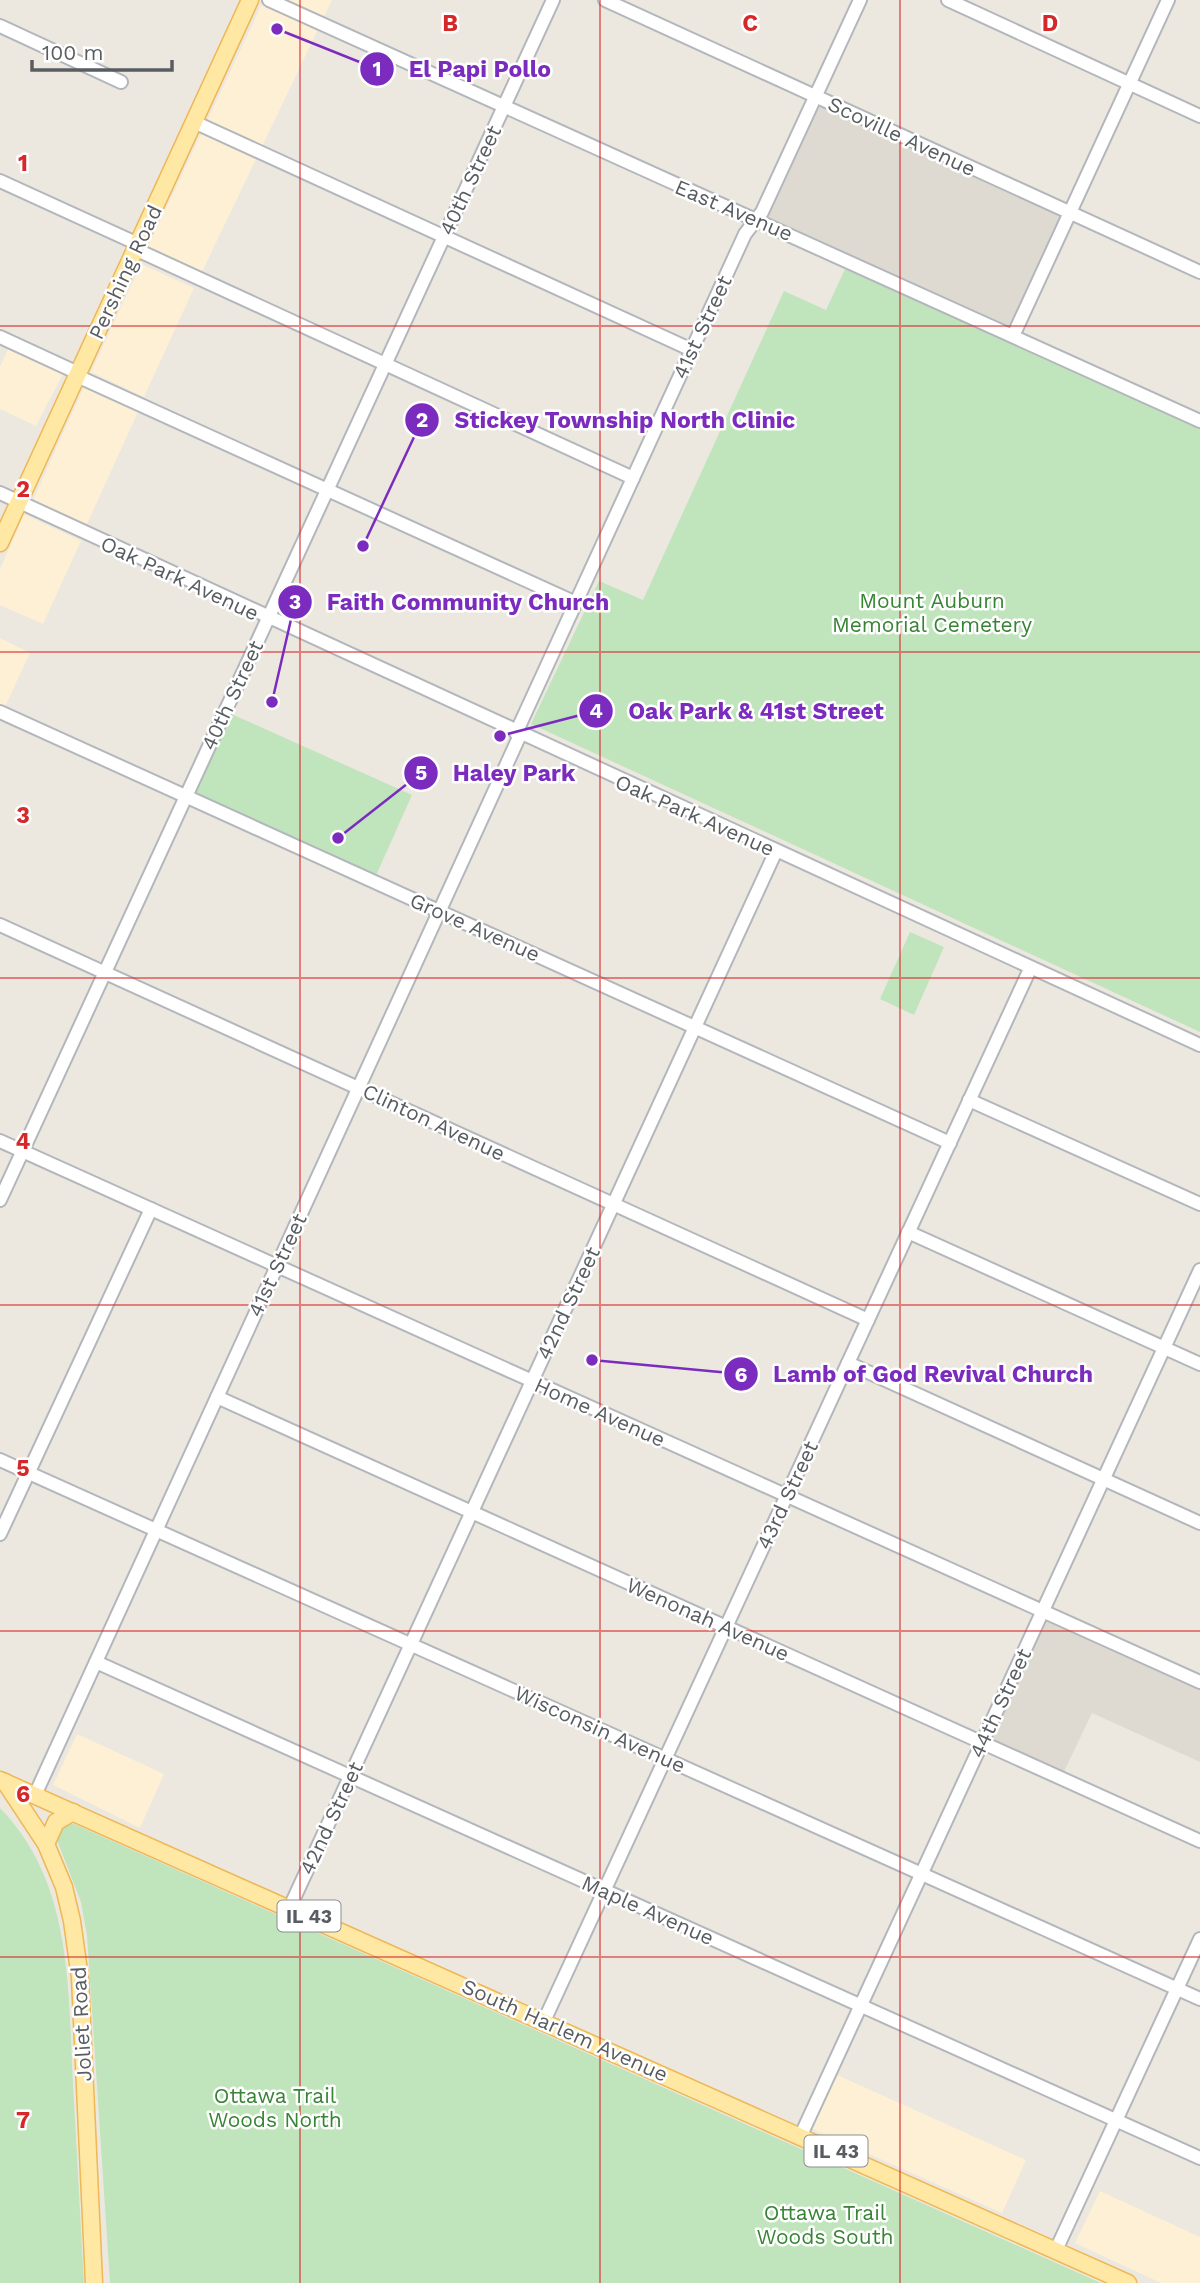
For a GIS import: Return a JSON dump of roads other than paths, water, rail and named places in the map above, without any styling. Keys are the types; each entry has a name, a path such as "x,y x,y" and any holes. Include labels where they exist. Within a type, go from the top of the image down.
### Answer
{"main road":[{"name":"Pershing Road","path":"0,543 250,0"},
{"name":"South Harlem Avenue","path":"2,1781 290,1907 1128,2283"},
{"name":"Joliet Road","path":"2,1781 46,1844 64,1887 80,1978 94,2283"},
{"path":"46,1844 56,1822 73,1812"}],"street":[{"name":"East Avenue","path":"269,0 1200,421"},
{"name":"40th Street","path":"0,1200 553,0"},
{"name":"Scoville Avenue","path":"605,0 1200,272"},
{"name":"41st Street","path":"34,1795 439,911 692,349 860,0"},
{"path":"948,0 1200,116"},
{"path":"1013,336 1168,0"},
{"path":"0,26 121,82"},
{"path":"194,122 692,349"},
{"path":"0,181 633,478"},
{"path":"0,337 327,491 576,603"},
{"name":"Oak Park Avenue","path":"0,493 268,619 1200,1045"},
{"name":"Grove Avenue","path":"2,712 950,1143"},
{"name":"42nd Street","path":"290,1907 776,852"},
{"name":"Clinton Avenue","path":"0,925 868,1320"},
{"name":"43rd Street","path":"544,2021 1030,969"},
{"path":"969,1100 1200,1204"},
{"name":"Home Avenue","path":"0,1141 1200,1682"},
{"path":"0,1534 151,1209"},
{"path":"908,1232 1200,1364"},
{"name":"44th Street","path":"801,2135 1200,1270"},
{"path":"848,1363 1200,1523"},
{"name":"Wenonah Avenue","path":"217,1397 1200,1841"},
{"name":"Wisconsin Avenue","path":"0,1460 1200,1999"},
{"name":"Maple Avenue","path":"96,1662 1200,2158"},
{"path":"1056,2250 1200,1939"}],"place":[{"name":"El Papi Pollo","path":"277,29"},
{"name":"Stickey Township North Clinic","path":"363,546"},
{"name":"Faith Community Church","path":"272,702"},
{"name":"Oak Park & 41st Street","path":"500,736"},
{"name":"Haley Park","path":"338,838"},
{"name":"Lamb of God Revival Church","path":"592,1360"}],"park label":[{"name":"Mount Auburn Memorial Cemetery","path":"932,612"},
{"name":"Ottawa Trail Woods North","path":"275,2107"},
{"name":"Ottawa Trail Woods South","path":"825,2224"}]}
